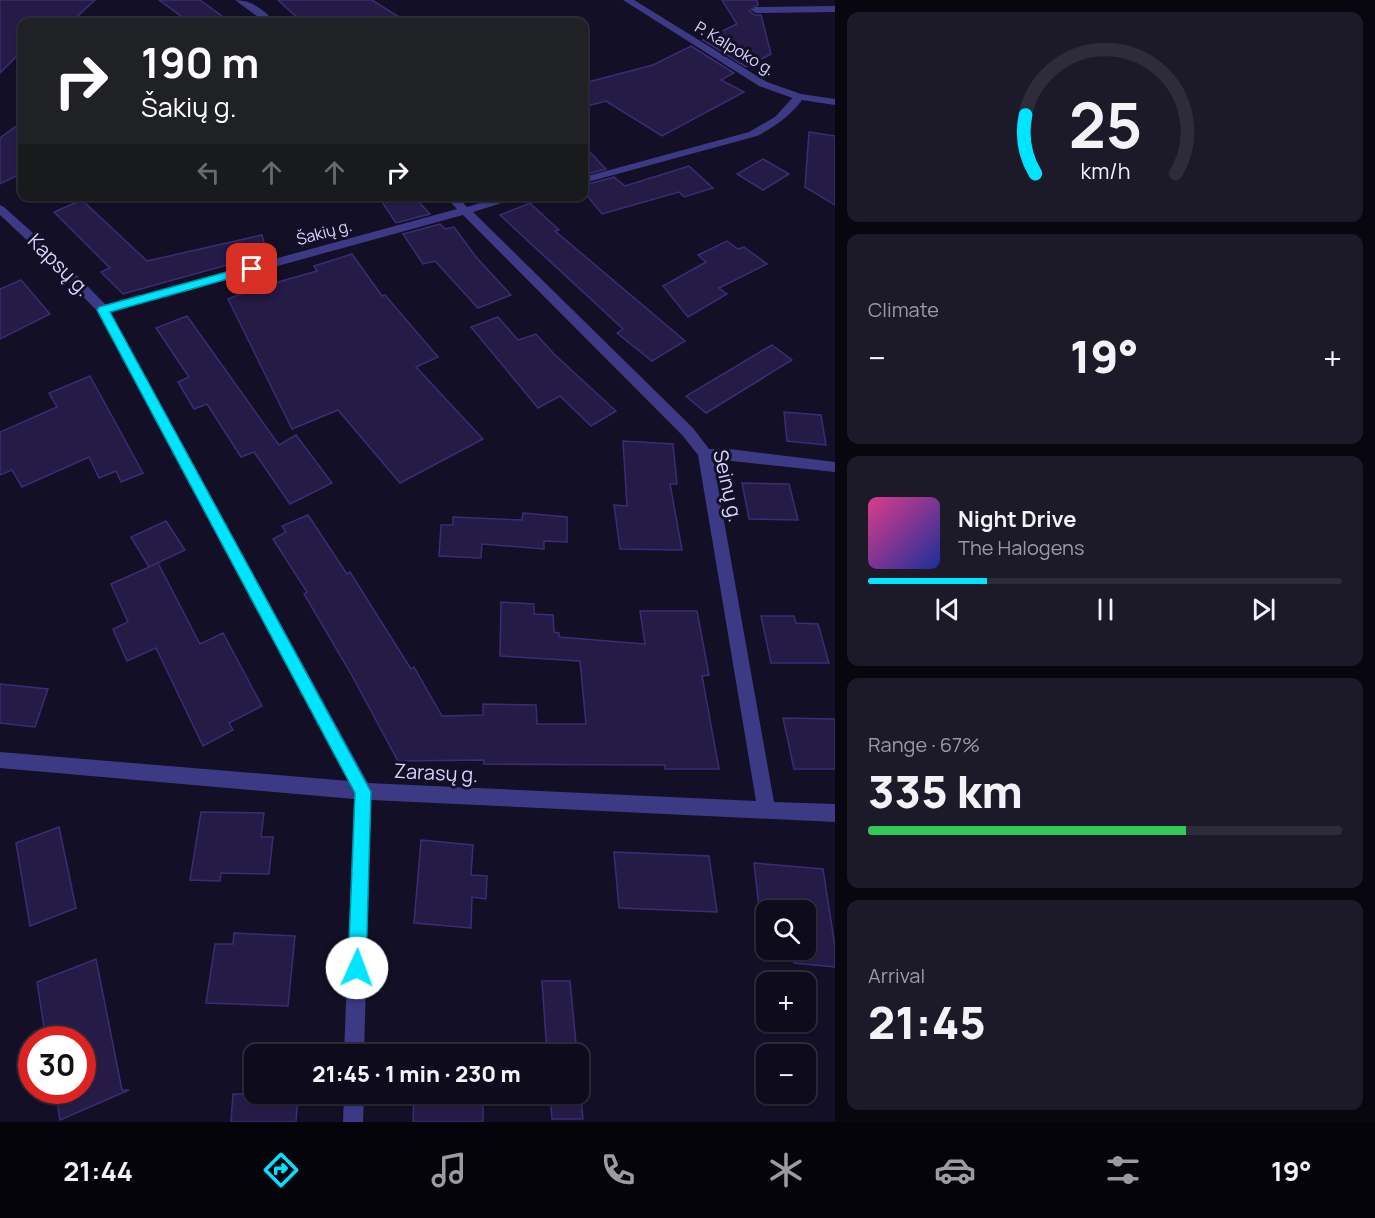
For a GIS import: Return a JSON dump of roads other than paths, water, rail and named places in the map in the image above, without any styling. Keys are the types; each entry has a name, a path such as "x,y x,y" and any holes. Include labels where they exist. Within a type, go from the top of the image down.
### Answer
{"street":[{"path":"240,0 266,18"},
{"name":"P. Kalpoko g.","path":"628,0 763,84 799,97 835,102"},
{"path":"756,9 835,9"},
{"path":"588,179 753,134 774,124 793,107 799,97"},
{"name":"Seinų g.","path":"455,201 688,432 705,454 767,811"},
{"name":"Šakių g.","path":"103,310 500,201"},
{"name":"Kapsų g.","path":"0,209 50,255 103,310 363,792"},
{"path":"705,454 729,454 835,467"},
{"name":"Zarasų g.","path":"0,760 363,792 835,813"},
{"path":"354,1044 363,792"},
{"path":"353,1122 354,1104"}]}
